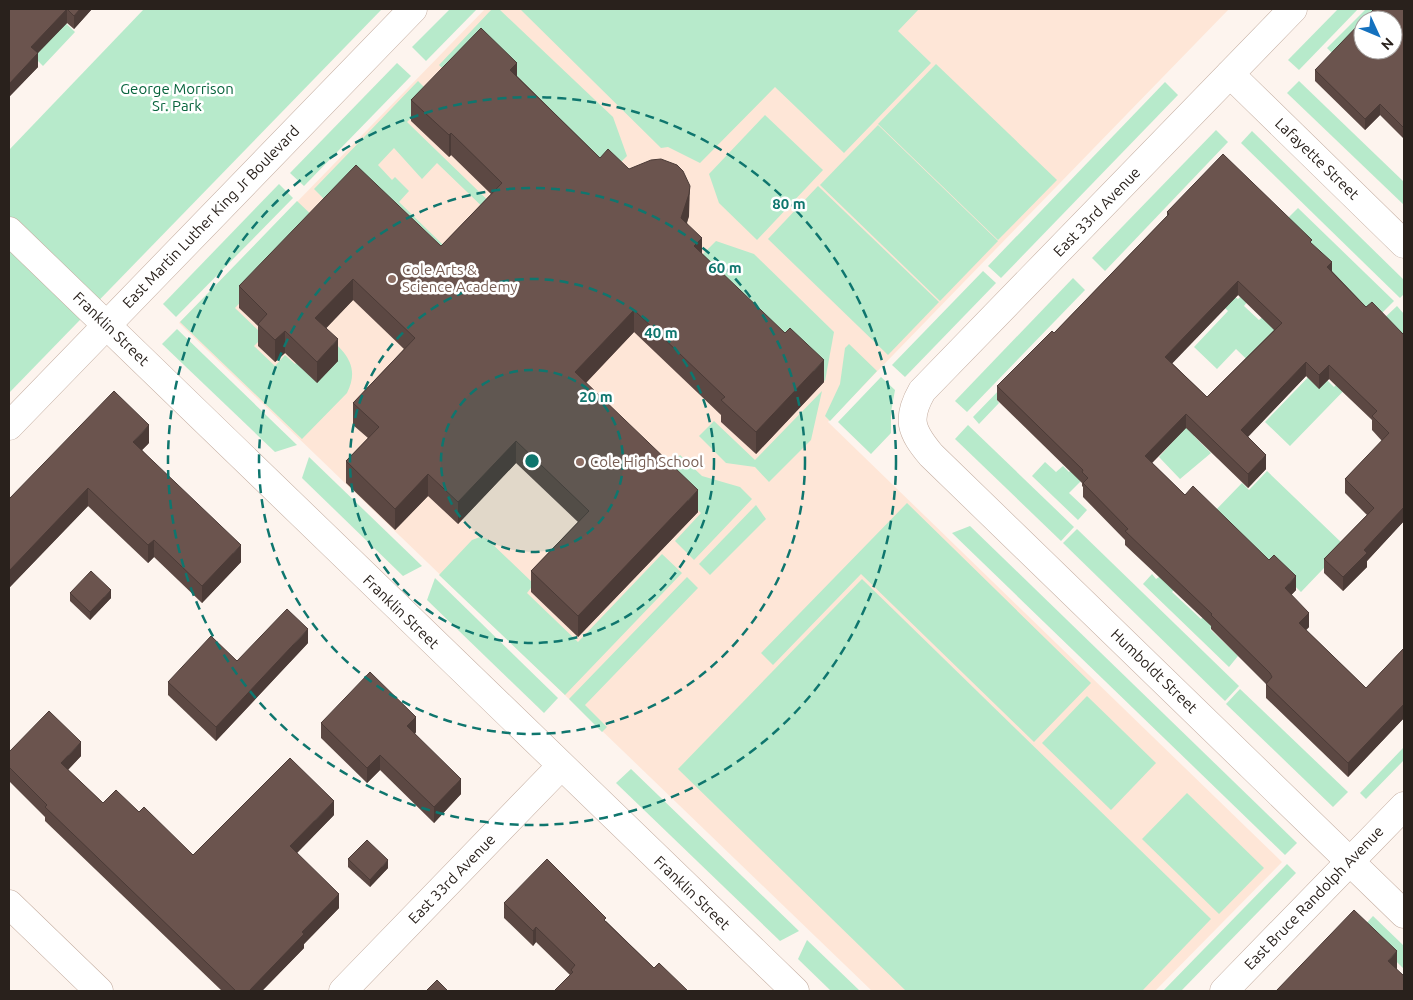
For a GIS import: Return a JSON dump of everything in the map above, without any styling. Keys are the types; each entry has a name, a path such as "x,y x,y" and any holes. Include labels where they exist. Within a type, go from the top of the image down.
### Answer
{"street":[{"name":"East Martin Luther King Jr Boulevard","path":"9,426 413,9"},
{"name":"East 33rd Avenue","path":"912,422 912,412 922,391 1294,9"},
{"name":"Lafayette Street","path":"1230,74 1404,244"},
{"name":"Franklin Street","path":"9,231 795,991"},
{"name":"Humboldt Street","path":"912,422 920,442 931,454 1404,914"},
{"name":"East 33rd Avenue","path":"343,991 561,766"},
{"name":"East Bruce Randolph Avenue","path":"1224,991 1404,806"},
{"path":"9,904 99,991"}],"shaded area":[{"path":"485,9 1229,9 828,422 1282,862 1155,991 872,991 179,323"}],"green space":[{"path":"51,9 75,32 43,66 35,58 38,55 36,52"},
{"name":"George Morrison Sr. Park","path":"144,9 382,9 9,393 9,150"},
{"path":"450,9 477,9 426,61 412,47"},
{"path":"492,9 499,9 613,117 627,156 613,170 451,77 439,65"},
{"path":"520,9 919,9 898,31 931,63 844,153 775,87 700,163 668,147 661,148"},
{"path":"1338,9 1358,9 1353,10 1353,14 1299,70 1288,60"},
{"path":"1353,22 1353,37 1335,56 1327,48"},
{"path":"397,63 411,76 304,186 290,173"},
{"path":"936,64 1057,180 998,240 878,124"},
{"path":"418,81 433,96 407,122 535,246 515,267 499,252 506,244 487,226 494,218 437,163 422,179 394,148 378,165 392,180 395,177 409,191 399,202 475,276 489,261 506,277 482,301 355,179 330,205 314,189"},
{"path":"1299,81 1404,182 1404,205 1287,93"},
{"path":"1165,82 1178,95 1001,278 988,266"},
{"path":"765,115 823,170 757,240 719,203 709,174"},
{"path":"878,125 998,241 940,301 820,185"},
{"path":"1216,130 1228,142 1105,271 1092,258"},
{"path":"1252,131 1404,280 1404,294 1400,298 1241,143"},
{"path":"279,184 293,198 176,317 163,304"},
{"path":"818,186 939,302 888,355 768,239"},
{"path":"297,201 318,221 235,308 264,336 254,346 275,366 285,355 295,364 324,333 348,359 352,374 347,393 302,439 180,322"},
{"path":"1298,208 1394,301 1380,315 1367,316 1284,222"},
{"path":"716,241 754,254 834,332 825,381 702,255"},
{"path":"983,271 996,283 905,377 892,365"},
{"path":"1073,278 1085,290 967,412 955,401"},
{"path":"1245,292 1250,298 1244,306 1259,320 1266,314 1299,351 1263,375 1236,349 1217,369 1194,347 1228,311 1225,308 1235,297 1238,299"},
{"path":"1089,297 1052,344 997,400 999,403 979,424 973,417"},
{"path":"1397,306 1404,314 1404,346 1380,322"},
{"path":"177,329 297,445 275,452 162,344"},
{"path":"1382,337 1389,344 1290,446 1265,422 1316,369 1334,387"},
{"path":"849,344 877,371 830,421 825,416 840,384 845,348"},
{"path":"881,377 895,390 891,412 891,433 871,454 838,422"},
{"path":"822,391 811,440 769,482 755,467 726,463 699,436 714,421 755,460"},
{"path":"1203,408 1213,417 1194,436 1211,453 1180,479 1159,457"},
{"path":"968,425 1074,527 1061,541 955,439"},
{"path":"1086,454 1090,472 1069,493 1087,510 1078,520 1032,476 1045,462 1056,472 1063,466 1069,472"},
{"path":"680,455 702,476 740,487 752,499 694,560 675,541 701,513 661,475"},
{"path":"309,457 422,566 403,576 302,478"},
{"path":"1267,471 1345,546 1301,592 1274,566 1211,515 1242,483 1249,490"},
{"path":"907,503 1091,683 1034,742 861,574 773,665 761,653"},
{"path":"756,505 766,519 710,575 699,564"},
{"path":"970,526 1297,843 1285,855 952,533"},
{"path":"1077,529 1239,686 1225,701 1063,543"},
{"path":"1226,535 1172,592 1201,619 1215,604 1262,575 1210,629 1238,656 1229,667 1143,584 1152,574 1156,579"},
{"path":"480,537 487,539 534,584 527,593 578,642 662,554 682,573 565,695 439,575 472,540"},
{"path":"687,577 698,588 585,705 607,727 602,732 569,699"},
{"path":"435,578 558,698 544,713 427,600"},
{"path":"862,579 1211,919 1142,991 906,991 678,769"},
{"path":"1240,689 1348,792 1333,807 1226,704"},
{"path":"1087,696 1156,763 1111,810 1042,743"},
{"path":"1404,747 1404,760 1366,799 1360,793"},
{"path":"631,769 799,931 780,941 616,783"},
{"path":"1187,793 1264,868 1219,914 1142,839"},
{"path":"1287,864 1296,873 1181,991 1163,991"},
{"path":"1373,916 1404,946 1404,969 1362,928"},
{"path":"807,940 860,991 831,991 798,959"}],"building":[{"path":"9,9 67,9 31,47 38,53 9,84"},
{"path":"67,9 80,9 74,16"},
{"path":"1404,9 1404,128 1380,104 1365,119 1315,70 1353,30 1353,60 1403,60 1403,10 1373,10"},
{"path":"481,28 517,63 510,70 600,158 608,149 629,169 651,160 661,159 677,165 683,171 690,186 681,218 702,238 694,246 785,333 790,328 824,360 756,432 721,400 725,397 634,310 575,372 698,490 578,616 531,571 589,511 516,441 458,502 428,474 395,509 346,461 379,427 353,403 415,338 353,279 315,318 338,339 317,362 285,331 275,340 258,324 267,314 239,286 356,165 441,246 502,183 451,133 449,135 411,100"},
{"path":"1223,154 1312,240 1310,242 1332,262 1327,267 1366,307 1372,302 1404,335 1404,507 1364,550 1367,553 1343,577 1324,559 1374,508 1345,479 1389,433 1372,416 1377,411 1329,365 1319,375 1306,362 1241,430 1266,455 1248,474 1186,414 1145,456 1185,495 1193,486 1269,560 1274,555 1296,576 1285,588 1309,613 1299,623 1366,688 1404,648 1404,704 1348,763 1266,684 1272,677 1270,673 1212,614 1125,531 1128,529 1083,483 1088,478 1082,472 1083,470 997,386 1052,331 1054,333 1169,214 1167,212","holes":["1238,281 1282,323 1207,397 1165,357"]},
{"path":"114,391 149,425 133,442 241,545 202,586 154,540 148,545 88,488 9,571 9,499"},
{"path":"91,571 111,590 90,612 70,593"},
{"path":"287,609 308,629 216,727 168,682 211,636 237,661"},
{"path":"370,672 416,717 407,726 461,779 434,807 380,755 367,768 321,723"},
{"path":"49,711 81,742 61,763 103,803 116,790 139,812 144,807 193,855 290,758 334,801 290,846 339,894 302,932 304,934 249,991 236,991 45,807 47,805 9,767 9,752"},
{"path":"367,840 388,860 370,880 348,859"},
{"path":"547,859 606,918 604,920 654,968 659,963 688,991 554,991 573,972 571,970 575,965 536,927 533,931 504,903"},
{"path":"1354,910 1397,951 1388,961 1404,976 1404,991 1276,991"},
{"path":"437,980 448,991 426,991"}],"place":[{"name":"Cole Arts & Science Academy","path":"392,279"},
{"name":"Cole High School","path":"580,462"}]}
